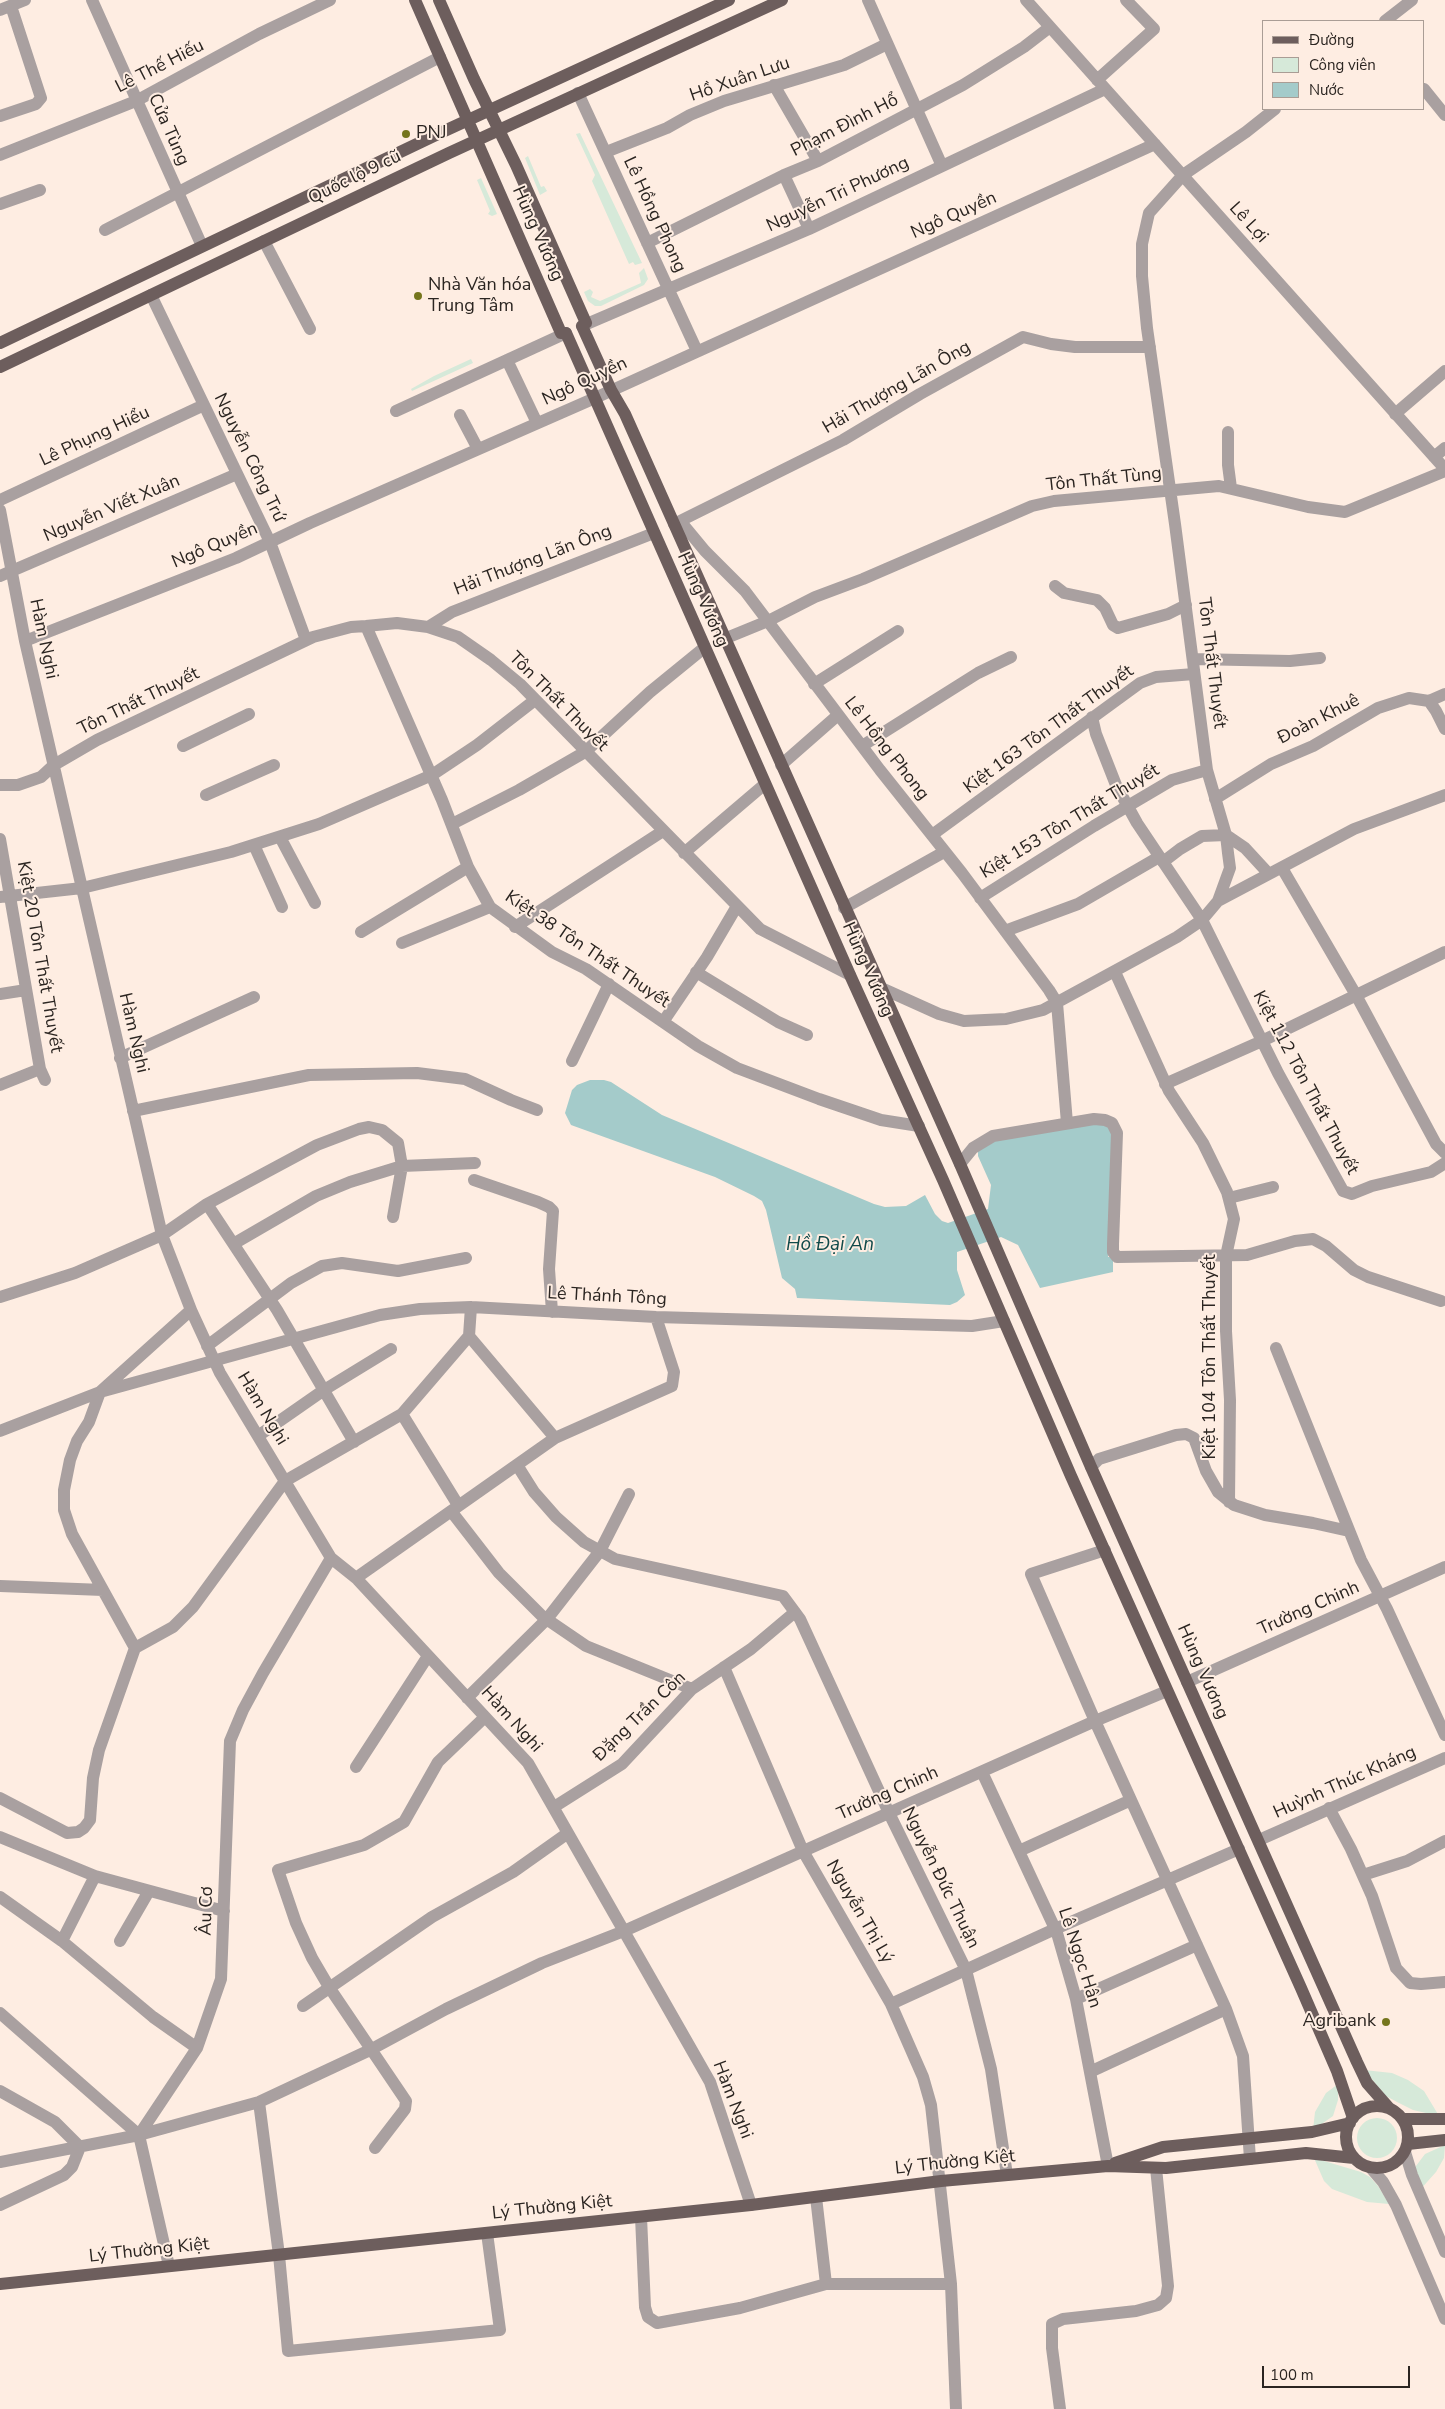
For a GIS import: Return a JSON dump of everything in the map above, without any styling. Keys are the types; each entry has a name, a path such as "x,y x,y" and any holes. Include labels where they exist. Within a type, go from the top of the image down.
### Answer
{"main road":[{"name":"Hùng Vương","path":"415,0 475,140 595,398 704,648 737,717 1004,1321"},
{"name":"Hùng Vương","path":"439,0 500,129 611,390 625,414 677,523 724,639 960,1164 1124,1541 1367,2083 1389,2108"},
{"name":"Quốc lộ 9 cũ","path":"0,343 467,120 729,0"},
{"name":"Quốc lộ 9 cũ","path":"0,367 475,140 782,0"},
{"path":"570,73 578,93"},
{"path":"255,221 264,241"},
{"path":"202,246 210,266"},
{"path":"142,275 150,295"},
{"path":"564,333 584,324"},
{"path":"654,534 677,523"},
{"path":"704,648 724,639"},
{"path":"765,783 782,768"},
{"path":"850,975 879,987"},
{"path":"1024,1312 1004,1321 1071,1476 1301,1988 1352,2120 1346,2141 1354,2158 1371,2168 1390,2165 1406,2148 1445,2140"},
{"path":"1071,1476 1091,1466"},
{"path":"1104,1550 1124,1541"},
{"path":"1167,1691 1187,1682"},
{"path":"1238,1849 1258,1840"},
{"path":"1301,1988 1321,1979"},
{"path":"1352,2120 1370,2107 1389,2108 1402,2119 1406,2126 1406,2148"},
{"path":"1402,2119 1445,2119"},
{"name":"Lý Thường Kiệt","path":"1108,2166 1163,2147 1318,2131 1352,2120"},
{"name":"Lý Thường Kiệt","path":"0,2284 751,2205 941,2181 1108,2166 1156,2168 1306,2153 1354,2158"}],"street":[{"path":"0,116 36,104 41,98 5,8 25,0"},
{"name":"Cửa Tùng","path":"92,0 176,192 202,246"},
{"name":"Lê Thế Hiếu","path":"0,155 136,101 259,34 330,0"},
{"path":"868,0 915,110 942,166"},
{"name":"Lê Lợi","path":"1026,0 1445,470"},
{"name":"Nguyễn Tri Phương","path":"584,324 809,229 942,166 1101,84 1154,30 1126,0"},
{"path":"1387,20 1412,0"},
{"name":"Phạm Đình Hổ","path":"647,243 784,175 818,161 915,110 1024,47 1050,27"},
{"name":"Hồ Xuân Lưu","path":"606,152 667,128 690,114 774,85 844,65 887,44"},
{"path":"105,230 440,57"},
{"path":"774,85 818,161"},
{"path":"1425,90 1445,115"},
{"name":"Lê Hồng Phong","path":"578,93 697,351"},
{"name":"Tôn Thất Thuyết","path":"879,987 939,1014 964,1021 1006,1019 1043,1010 1115,972 1202,920 1218,901 1230,868 1226,835 1206,770 1142,276 1145,227 1149,213 1183,175 1246,132 1274,110"},
{"name":"Ngô Quyền","path":"25,641 236,558 595,398 1155,144"},
{"path":"784,175 809,229"},
{"path":"0,204 40,190"},
{"path":"264,241 310,329"},
{"name":"Nguyễn Công Trứ","path":"150,295 270,542 306,640"},
{"path":"396,411 564,333"},
{"name":"Hải Thượng Lãn Ông","path":"677,523 843,440 920,394 1023,337 1051,344 1075,347 1150,347"},
{"path":"506,360 537,424"},
{"path":"1395,414 1445,371"},
{"name":"Lê Phụng Hiểu","path":"0,500 204,406"},
{"path":"460,415 478,449"},
{"path":"1228,432 1228,465 1231,488"},
{"path":"1434,457 1445,448"},
{"name":"Tôn Thất Tùng","path":"724,639 768,622 815,597 863,579 1032,506 1081,497 1219,486 1308,507 1345,512 1445,470"},
{"name":"Nguyễn Viết Xuân","path":"6,573 237,474"},
{"name":"Hàm Nghi","path":"0,510 6,573 25,641 162,1235 190,1310 214,1362 332,1558 356,1578 528,1763 710,2082 751,2205"},
{"name":"Lê Hồng Phong","path":"677,523 744,591 980,898 1057,1003"},
{"name":"Hải Thượng Lãn Ông","path":"428,627 452,612 654,534"},
{"path":"1055,586 1064,593 1097,600 1105,608 1113,625 1118,628 1168,614 1186,606"},
{"name":"Tôn Thất Thuyết","path":"0,785 18,785 41,777 54,765 97,740 306,640 350,627 397,624 428,627 458,637 491,660 535,700 760,929 850,975"},
{"name":"Kiệt 38 Tôn Thất Thuyết","path":"366,626 432,775 468,867 490,907 515,927 552,952 586,969 698,1046 738,1068 819,1100 881,1120 918,1126"},
{"path":"814,684 898,631"},
{"path":"452,824 520,790 585,752 650,692 704,648"},
{"path":"862,746 978,673 1011,657"},
{"path":"1193,659 1290,661 1320,658"},
{"name":"Kiệt 163 Tôn Thất Thuyết","path":"932,835 1050,751 1092,717 1140,683 1156,677 1194,674"},
{"name":"Đoàn Khuê","path":"1215,799 1271,764 1313,746 1378,708 1409,698 1429,701 1445,694"},
{"path":"5,897 82,888 254,845 318,824 432,775 477,745 535,700"},
{"path":"1429,701 1436,710 1445,729"},
{"path":"183,746 249,714"},
{"path":"782,768 838,715"},
{"name":"Kiệt 112 Tôn Thất Thuyết","path":"1092,717 1107,766 1127,806 1202,920 1262,1041 1342,1191 1352,1194 1372,1186 1431,1172 1445,1163"},
{"path":"206,795 274,765"},
{"name":"Kiệt 153 Tôn Thất Thuyết","path":"980,898 1172,780 1206,770"},
{"path":"684,853 765,783"},
{"path":"1218,901 1354,830 1445,795"},
{"path":"515,927 663,831"},
{"path":"1005,931 1078,904 1202,836 1226,835 1249,853 1268,874"},
{"path":"280,837 315,903"},
{"name":"Kiệt 20 Tôn Thất Thuyết","path":"0,840 5,897 43,1075 0,1085"},
{"path":"254,845 282,907"},
{"path":"844,908 944,852"},
{"path":"361,932 468,867"},
{"path":"1282,868 1356,995 1436,1144 1445,1153"},
{"path":"663,1022 737,906"},
{"path":"402,943 490,907"},
{"path":"1165,1084 1262,1041 1445,952"},
{"path":"696,972 778,1022 807,1035"},
{"name":"Kiệt 104 Tôn Thất Thuyết","path":"1115,972 1165,1084 1190,1126 1203,1143 1229,1198 1234,1219 1226,1256 1230,1400 1229,1502"},
{"path":"572,1061 610,984"},
{"path":"0,994 26,990"},
{"path":"120,1058 254,997"},
{"path":"1057,1003 1066,1123"},
{"path":"133,1111 309,1075 417,1073 465,1078 537,1110"},
{"path":"960,1164 973,1148 993,1136 1066,1123 1094,1119 1105,1120 1112,1122 1117,1133 1113,1244 1113,1252 1116,1257 1246,1255 1295,1241 1313,1239 1326,1246 1354,1270 1379,1281 1441,1301"},
{"path":"0,1297 75,1273 162,1235 207,1204 317,1145 340,1135 369,1127 382,1130 395,1138 400,1148 402,1166 393,1217"},
{"path":"234,1243 316,1196 350,1182 402,1166 475,1163"},
{"path":"474,1180 549,1207 553,1211 549,1268 552,1312"},
{"path":"1229,1198 1273,1187"},
{"path":"207,1204 270,1298 354,1442"},
{"path":"207,1346 270,1298 307,1273 332,1263 398,1271 466,1258"},
{"path":"0,1798 67,1833 78,1832 84,1828 90,1820 93,1778 99,1750 135,1648 173,1626 193,1607 285,1481 402,1414 469,1336 471,1307"},
{"name":"Lê Thánh Tông","path":"100,1392 380,1315 420,1309 471,1307 656,1317 972,1326 1004,1321"},
{"path":"0,1431 100,1392 190,1310"},
{"path":"356,1578 555,1438 672,1386 674,1372 656,1317"},
{"path":"469,1336 555,1438"},
{"path":"1276,1348 1361,1560 1445,1735"},
{"path":"258,1436 324,1390 390,1349"},
{"path":"100,1392 89,1422 77,1441 70,1460 63,1500 72,1534 135,1648"},
{"path":"402,1414 455,1508 499,1573 547,1619 586,1646 692,1689"},
{"path":"1091,1466 1099,1459 1186,1434 1194,1438 1212,1481 1229,1502 1246,1510 1265,1515 1349,1531"},
{"name":"Nguyễn Đức Thuận","path":"517,1464 534,1492 556,1517 584,1542 600,1551 616,1559 783,1596 800,1619 889,1813 966,1970 991,2069 1007,2175"},
{"path":"467,1698 547,1619 600,1551 629,1494"},
{"path":"1104,1550 1031,1574 1166,1880 1226,2009 1243,2056 1250,2159"},
{"name":"Âu Cơ","path":"140,2135 197,2048 221,1979 230,1741 243,1710 263,1673 332,1558"},
{"name":"Trường Chinh","path":"1187,1682 1445,1567"},
{"path":"0,1586 103,1590"},
{"name":"Đặng Trần Côn","path":"554,1807 622,1764 692,1689 751,1649 795,1612"},
{"path":"356,1767 428,1656"},
{"name":"Nguyễn Thị Lý","path":"724,1667 803,1851 891,2004 924,2077 931,2105 941,2181 951,2284 956,2409"},
{"name":"Trường Chinh","path":"0,2162 140,2135 259,2102 370,2050 446,2009 542,1964 624,1931 1095,1721 1167,1691"},
{"path":"375,2148 405,2109 406,2104 329,1987 304,1943 278,1870 364,1845 404,1822 438,1762 485,1717"},
{"name":"Huỳnh Thúc Kháng","path":"1258,1840 1445,1758"},
{"name":"Lê Ngọc Hân","path":"982,1772 1055,1929 1076,1999 1092,2072 1108,2166"},
{"path":"1019,1851 1132,1800"},
{"path":"1329,1808 1363,1875 1394,1962 1401,1975 1410,1983 1445,1982"},
{"path":"303,2006 432,1917 513,1872 568,1833"},
{"path":"0,1837 96,1876 224,1911"},
{"path":"1363,1875 1407,1861 1445,1841"},
{"path":"891,2004 1055,1929 1238,1849"},
{"path":"62,1941 96,1876"},
{"path":"120,1941 149,1891"},
{"path":"0,1897 62,1941 154,2017 197,2048"},
{"path":"1076,1999 1197,1945"},
{"path":"1092,2072 1226,2009"},
{"path":"0,2012 140,2135 169,2266"},
{"path":"0,2091 55,2122 80,2147 68,2172 0,2205"},
{"path":"259,2102 279,2255 288,2351 500,2330 487,2233"},
{"path":"1406,2148 1418,2189 1445,2252"},
{"path":"1060,2409 1052,2348 1052,2324 1063,2319 1136,2311 1158,2305 1166,2298 1168,2286 1156,2168"},
{"path":"1371,2168 1383,2182 1396,2205 1445,2319"},
{"path":"816,2197 826,2284"},
{"path":"641,2217 645,2307 648,2317 657,2324 740,2308 826,2284 951,2284"}],"green space":[{"path":"580,133 642,263 635,265 633,262 629,264 592,181 595,175 576,134"},
{"path":"528,156 541,187 544,186 547,191 540,195 525,158"},
{"path":"481,178 497,214 492,216 488,214 490,211 477,180"},
{"path":"644,268 648,279 644,285 601,306 595,306 588,301 584,292 590,289 593,292 591,297 600,301 641,283 639,273"},
{"path":"471,359 473,363 412,391 411,389 434,376"},
{"path":"1364,2070 1392,2073 1408,2080 1424,2091 1439,2116 1413,2110 1386,2096"},
{"path":"1338,2084 1338,2100 1333,2116 1313,2130 1315,2112 1326,2093"},
{"path":"1381,2118 1388,2121 1394,2127 1397,2138 1396,2146 1388,2155 1381,2158 1373,2158 1366,2155 1358,2146 1357,2134 1360,2127 1369,2119"},
{"path":"1445,2145 1444,2158 1436,2172 1419,2191 1414,2175 1416,2166 1425,2154"},
{"path":"1314,2158 1361,2172 1370,2177 1389,2204 1367,2202 1332,2189 1324,2181"}],"water":[{"name":"Hồ Đại An","path":"590,1080 611,1082 662,1115 874,1204 885,1207 906,1206 925,1195 935,1214 942,1221 948,1223 988,1209 991,1185 978,1156 978,1149 983,1142 1104,1116 1114,1123 1108,1257 1113,1257 1113,1272 1040,1288 1018,1245 1001,1237 957,1252 957,1270 965,1295 950,1305 797,1298 795,1289 782,1278 766,1210 762,1201 715,1177 571,1125 565,1113 572,1090 577,1085"}],"place":[{"name":"PNJ","path":"406,134"},
{"name":"Nhà Văn hóa Trung Tâm","path":"418,296"},
{"name":"Agribank","path":"1386,2022"}]}
